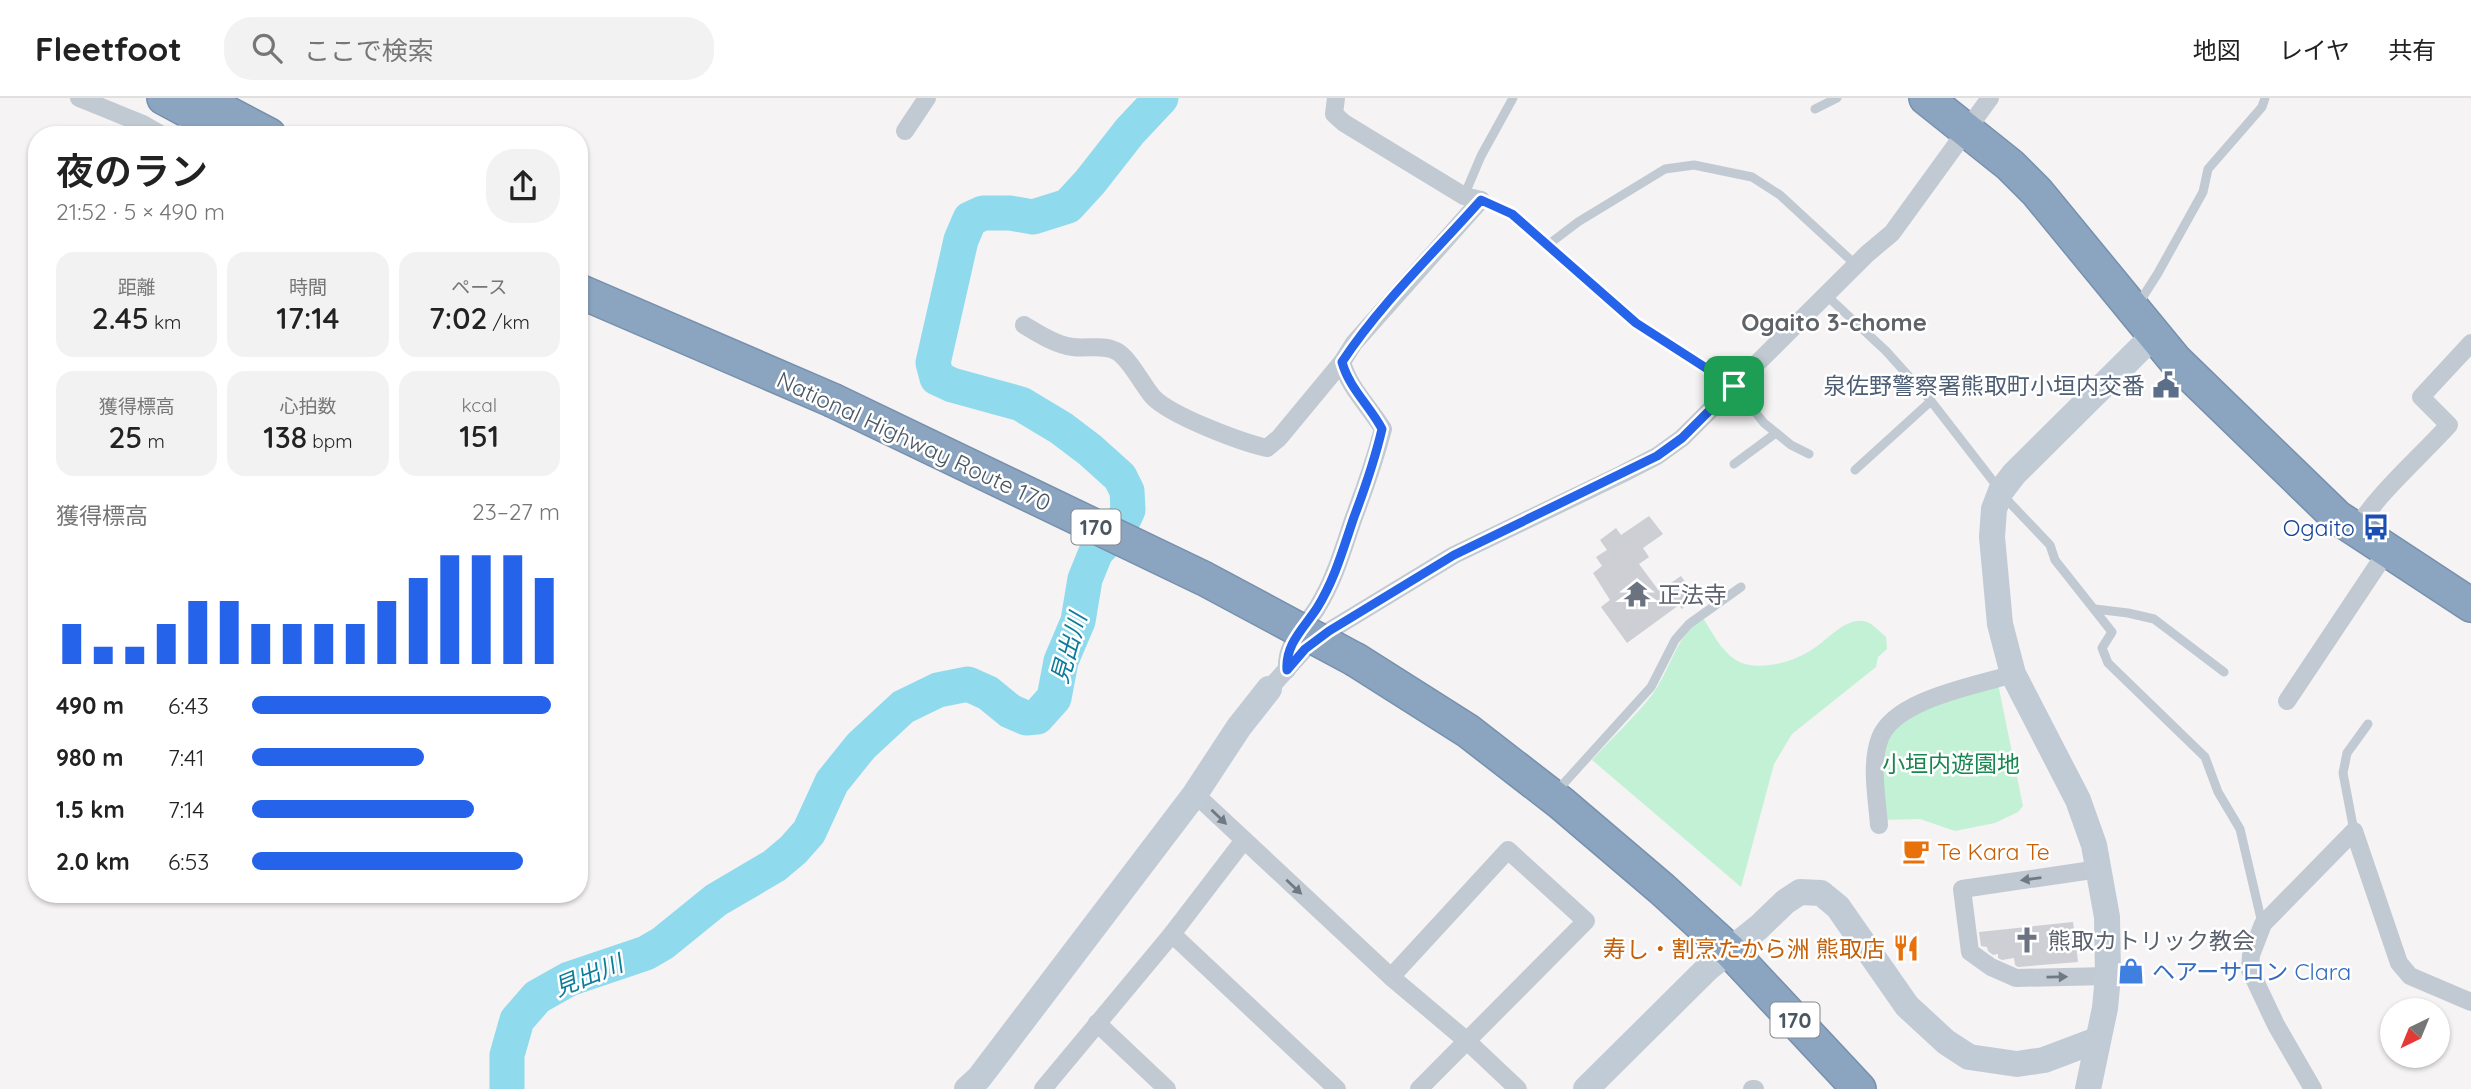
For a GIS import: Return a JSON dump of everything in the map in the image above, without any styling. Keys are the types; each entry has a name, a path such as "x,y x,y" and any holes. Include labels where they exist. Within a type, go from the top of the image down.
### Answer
{"highway":[{"path":"164,98 244,126"},
{"path":"1926,98 2037,192 2175,360 2322,503 2355,530 2387,551 2467,594"},
{"path":"199,110 221,126"},
{"name":"National Highway Route 170","path":"588,294 832,400 1205,579 1356,660 1468,731 1552,796 1662,889 1730,951 1859,1089"}],"street":[{"path":"79,98 147,126"},
{"path":"905,131 927,98"},
{"path":"1024,325 1044,337 1072,347 1103,347 1118,351 1155,399 1166,407 1267,448 1279,438 1342,362 1354,343 1402,288 1473,198 1345,123 1334,114 1336,98"},
{"path":"979,1085 1195,794 1239,727 1305,649 1329,631 1454,555 1657,456 1682,438 1892,233 1990,98"},
{"path":"2088,1089 2105,1008 2108,976 2107,917 2094,845 2078,800 2013,674 2000,624 1992,537 1994,509 2001,491 2014,474 2143,323"},
{"path":"2355,530 2398,476 2417,460 2449,425 2421,397 2471,343"},
{"path":"1287,670 1286,659 1290,644 1307,623 1334,580 1369,479 1382,429 1351,385 1342,362"},
{"path":"2287,702 2387,551"},
{"path":"1878,825 1877,760 1880,737 1891,724 1906,709 2013,674"},
{"path":"1195,794 1391,977 1467,1041 1518,1089"},
{"path":"2313,1089 2276,1025 2250,970 2251,955 2263,924 2354,831 2399,962 2410,976 2471,1002"},
{"path":"1043,1089 1172,934 1244,840"},
{"path":"1391,977 1508,850 1586,921 1419,1089"},
{"path":"2099,869 1962,889 1970,952 1992,967 2016,978 2108,976"},
{"path":"1586,1089 1708,968 1800,892 1821,893 1838,907 1908,1006 1936,1034 1969,1057 2017,1064 2044,1060 2098,1040"},
{"path":"1172,934 1337,1089"},
{"path":"1097,1023 1167,1089"}],"lane":[{"path":"1513,98 1481,156 1473,198 1512,214 1549,244 1613,305 1636,323 1734,386 1764,423 1809,454"},
{"path":"1815,109 1837,98"},
{"path":"2143,323 2158,273 2203,192 2208,169 2262,107 2265,98"},
{"path":"1549,244 1578,222 1665,169 1694,166 1752,177 1780,195 1857,265"},
{"path":"1826,295 1886,351 1931,401 2001,491 2050,545 2055,559 2112,632 2102,648 2108,663 2206,757 2218,792 2240,829 2263,924"},
{"path":"1855,470 1931,401"},
{"path":"1734,464 1776,433"},
{"path":"1552,796 1651,687 1675,640 1689,624 1741,587"},
{"path":"2095,608 2128,612 2154,619 2224,672"},
{"path":"2354,831 2343,773 2347,752 2368,724"}],"green space":[{"path":"1703,618 1726,652 1736,660 1755,666 1796,658 1854,621 1869,623 1886,637 1887,649 1878,657 1876,667 1792,734 1774,764 1741,887 1592,760 1652,695 1686,634"},
{"name":"小垣内遊園地","path":"1998,684 2023,806 2018,812 1995,823 1955,831 1920,819 1882,820 1882,762 1886,736 1907,715"}],"building":[{"path":"1649,516 1663,534 1643,548 1649,557 1639,564 1659,591 1681,576 1697,598 1682,609 1679,605 1627,643 1601,607 1610,600 1593,573 1602,566 1596,557 1607,550 1600,540 1616,528 1621,535"},
{"name":"熊取カトリック教会","path":"2073,922 2078,962 2018,967 2014,958 2002,960 1998,958 1998,954 1993,955 1987,947 1981,946 1979,932"}],"waterway":[{"name":"見出川","path":"507,1089 507,1055 517,1020 537,997 569,979 646,953 663,943 716,900 774,866 809,832 832,782 861,746 903,707 938,690 968,684 988,693 1010,711 1026,718 1037,717 1054,698 1061,661 1078,621 1085,579 1096,552 1120,527 1128,510 1127,491 1120,477 1061,428 1021,404 952,385 937,378 933,363 961,240 970,219 983,213 1010,213 1033,217 1068,206 1161,98"}],"place":[{"name":"泉佐野警察署熊取町小垣内交番","path":"2166,385"},
{"name":"Ogaito","path":"2376,527"},
{"name":"正法寺","path":"1637,594"},
{"name":"Te Kara Te","path":"1916,851"},
{"name":"熊取カトリック教会","path":"2027,940"},
{"name":"寿し・割烹たから洲 熊取店","path":"1906,948"},
{"name":"ヘアーサロン Clara","path":"2131,971"}],"district":[{"name":"Ogaito 3-chome","path":"1834,322"}],"route":[{"path":"1481,200 1512,214 1636,323 1734,386 1682,438 1657,456 1454,555 1329,631 1305,649 1287,670 1286,659 1290,644 1307,623 1334,580 1369,479 1382,429 1351,385 1342,362 1354,343 1481,200"}]}
